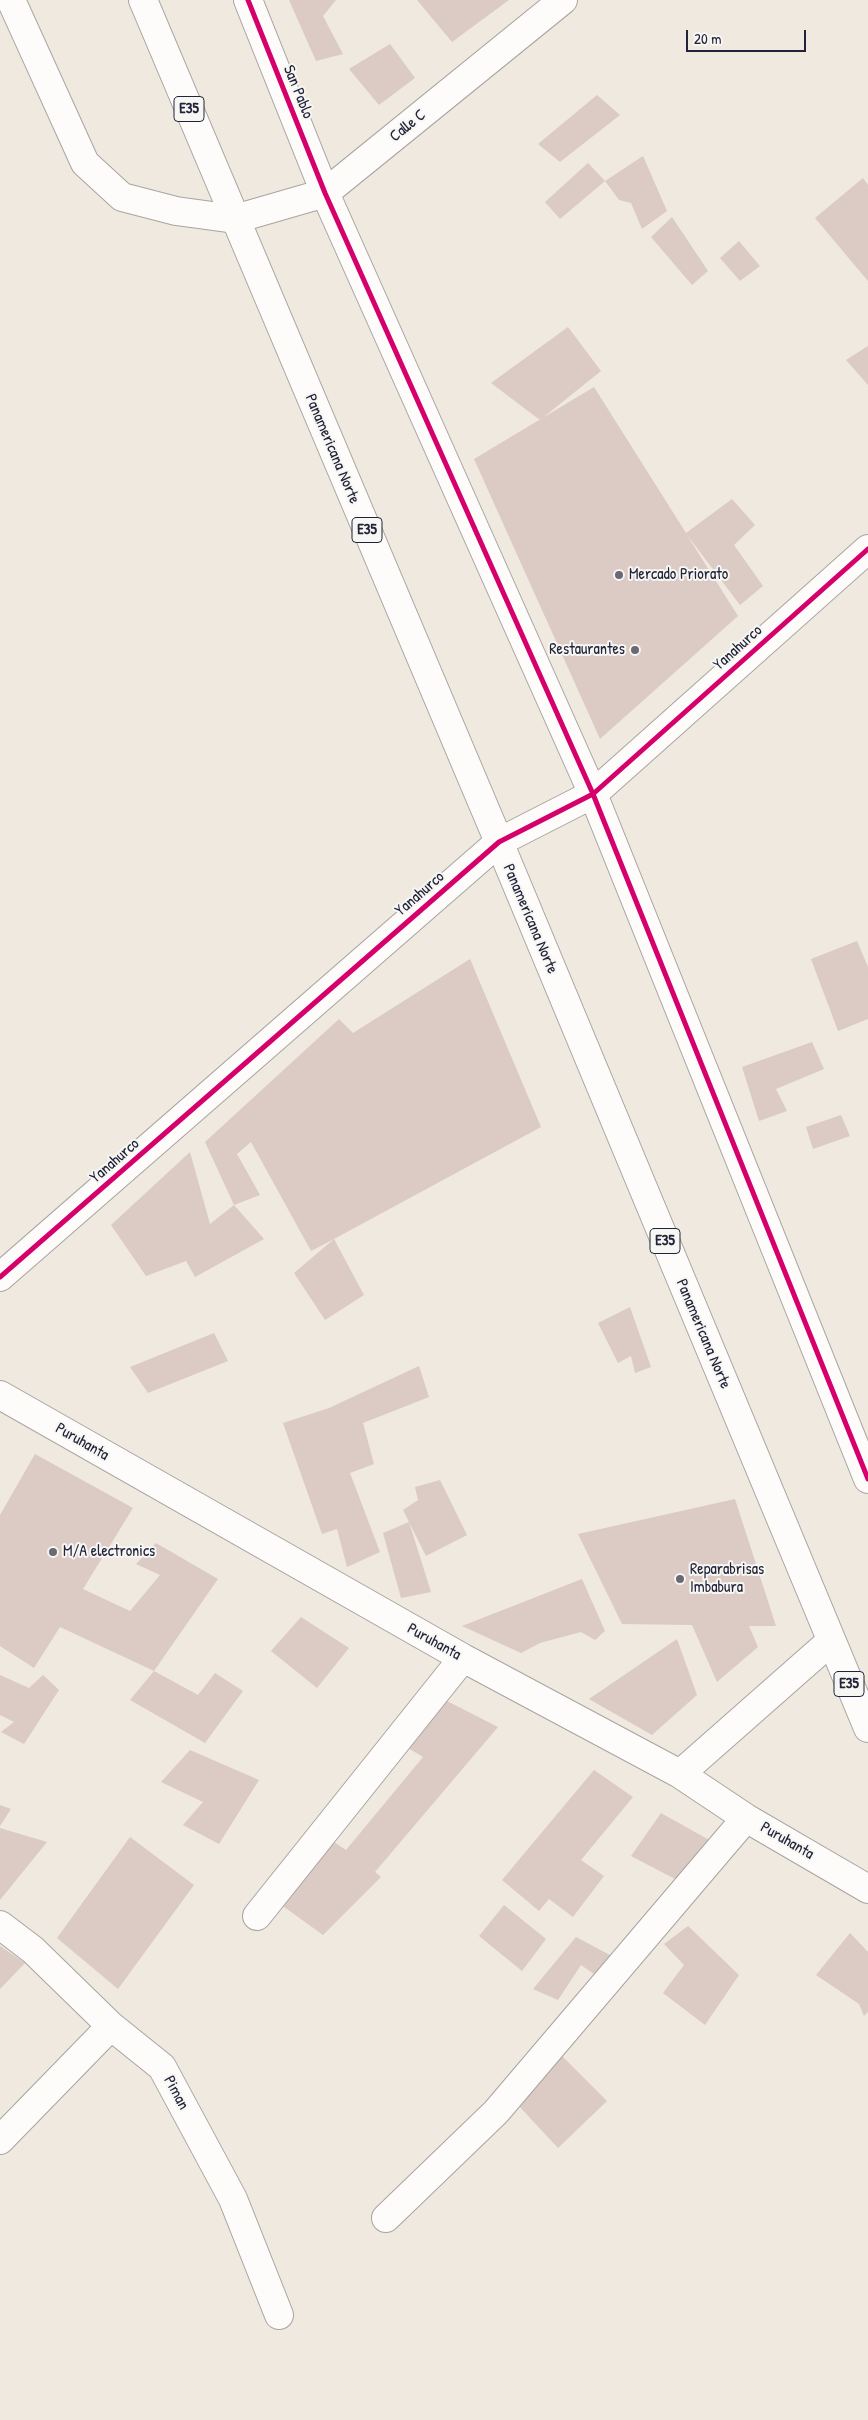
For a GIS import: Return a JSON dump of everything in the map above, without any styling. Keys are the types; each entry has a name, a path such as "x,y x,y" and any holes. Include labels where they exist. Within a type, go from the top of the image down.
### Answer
{"main road":[{"path":"12,0 85,163 122,197 176,211 235,219"},
{"name":"Panamericana Norte","path":"143,0 499,842 868,1728"},
{"name":"San Pablo","path":"248,0 326,193 593,794 868,1479"},
{"name":"Calle C","path":"235,219 326,193 563,0"},
{"name":"Yanahurco","path":"0,1278 499,842 593,794 868,549"},
{"name":"Puruhanta","path":"0,1396 463,1658 680,1774 746,1818 868,1889"},
{"path":"680,1774 831,1641"},
{"path":"257,1916 463,1658"},
{"path":"386,2218 496,2112 746,1818"},
{"name":"Piman","path":"0,1925 33,1950 111,2026 162,2067 233,2199 280,2315"},
{"path":"0,2140 111,2026"}],"building":[{"path":"289,0 336,0 323,16 343,54 316,61"},
{"path":"417,0 509,0 452,42"},
{"path":"390,44 415,78 379,105 349,69"},
{"path":"597,95 620,115 560,162 538,144"},
{"path":"643,156 667,211 642,229 631,203 619,200 605,181"},
{"path":"588,163 605,181 560,219 545,202"},
{"path":"863,178 868,185 868,281 815,218"},
{"path":"672,217 708,271 692,285 651,237"},
{"path":"739,241 760,266 740,281 720,258"},
{"path":"568,327 601,371 540,420 491,383"},
{"path":"868,346 868,385 846,360"},
{"name":"Mercado Priorato","path":"594,387 686,533 732,499 755,525 734,545 763,586 740,605 687,535 738,616 600,739 474,459"},
{"path":"857,941 868,967 868,1019 838,1031 811,959"},
{"path":"470,959 541,1127 311,1251 251,1142 237,1154 260,1195 234,1205 205,1142 339,1019 353,1033"},
{"path":"812,1042 824,1069 776,1089 787,1111 759,1121 742,1067"},
{"path":"841,1115 850,1136 813,1149 806,1127"},
{"path":"190,1152 210,1224 234,1205 264,1239 195,1277 186,1261 146,1276 111,1225"},
{"path":"334,1239 364,1295 325,1320 294,1273"},
{"path":"630,1307 651,1367 635,1373 631,1356 618,1363 598,1323"},
{"path":"214,1333 228,1361 148,1393 130,1367"},
{"path":"419,1366 429,1397 363,1423 374,1464 350,1473 380,1552 347,1567 337,1529 322,1534 283,1423 329,1408"},
{"name":"M/A electronics","path":"35,1454 133,1508 83,1589 130,1611 160,1575 136,1564 156,1543 218,1579 154,1671 60,1627 34,1668 0,1646 0,1515"},
{"path":"440,1480 467,1535 426,1556 403,1510 418,1500 415,1487"},
{"name":"Reparabrisas Imbabura","path":"735,1499 776,1626 749,1626 758,1647 717,1682 692,1625 622,1624 578,1534"},
{"path":"409,1522 431,1592 401,1598 383,1533"},
{"path":"582,1579 605,1631 595,1640 581,1632 540,1643 521,1653 462,1626"},
{"path":"301,1617 349,1648 317,1688 271,1651"},
{"path":"677,1639 697,1695 652,1735 589,1699"},
{"path":"154,1671 198,1695 215,1673 243,1691 205,1743 130,1700"},
{"path":"0,1675 29,1688 43,1675 59,1690 24,1744 1,1732 14,1722 0,1715"},
{"path":"447,1701 498,1727 375,1872 381,1877 323,1935 280,1904 334,1842 346,1850 423,1757 408,1748"},
{"path":"190,1750 259,1780 219,1844 183,1825 203,1802 161,1782"},
{"path":"594,1770 633,1797 581,1860 604,1876 573,1917 549,1899 539,1911 502,1880"},
{"path":"0,1805 11,1809 0,1826"},
{"path":"661,1813 711,1841 679,1881 631,1856"},
{"path":"0,1828 47,1842 0,1900"},
{"path":"130,1837 194,1885 118,1989 57,1938"},
{"path":"504,1905 546,1939 522,1971 479,1936"},
{"path":"688,1926 739,1975 705,2025 663,1993 684,1965 664,1944"},
{"path":"850,1933 868,1952 868,2012 864,2016 859,2004 816,1975"},
{"path":"576,1937 623,1962 597,1976 581,1965 558,2000 533,1989"},
{"path":"0,1946 25,1963 0,1989"},
{"path":"562,2056 607,2101 558,2148 517,2104"}],"cycle path":[{"path":"248,0 325,193 593,794 868,1479"},
{"path":"0,1277 499,842 593,794 868,549"}],"place":[{"name":"Mercado Priorato","path":"619,575"},
{"name":"Restaurantes","path":"635,650"},
{"name":"M/A electronics","path":"53,1552"},
{"name":"Reparabrisas Imbabura","path":"680,1579"}]}
